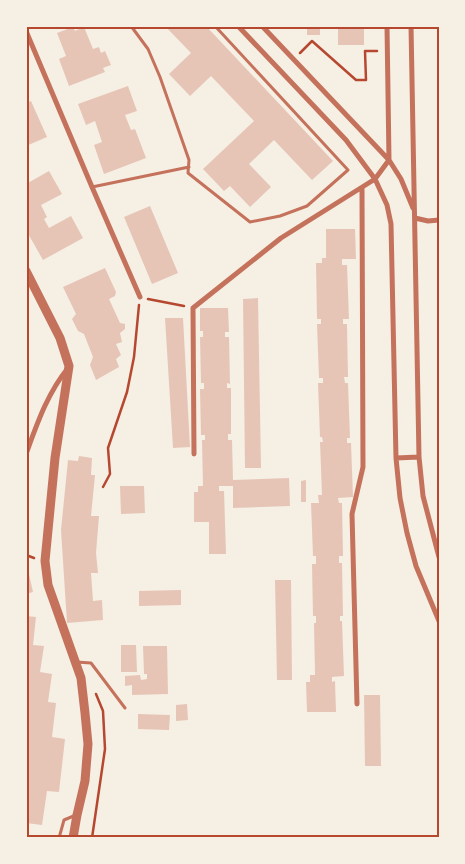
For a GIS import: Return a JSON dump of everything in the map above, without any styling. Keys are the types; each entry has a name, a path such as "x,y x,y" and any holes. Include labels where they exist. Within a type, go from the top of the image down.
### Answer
{"street":[{"path":"238,26 346,140 375,179 387,205 391,224 396,458 400,498 406,534 416,566 439,620"},
{"path":"262,26 389,160 402,179 411,200 415,218"},
{"path":"194,454 193,308 281,238 316,214 375,179 389,160 387,26"},
{"path":"411,26 419,457 423,496 439,557"},
{"path":"26,31 140,297"},
{"path":"357,704 352,514 363,466 362,188"},
{"path":"415,218 428,221 439,220"},
{"path":"26,271 60,338 69,366 55,458 45,561 48,585 81,678 88,744 85,781 76,815 73,838"},
{"path":"26,454 45,404 56,383 69,366"},
{"path":"396,458 419,457"}],"lane":[{"path":"131,26 148,49 160,77 189,160 188,173 250,222 288,214 307,206 348,170 215,26"},
{"path":"92,187 189,167"},
{"path":"76,662 91,663 125,708"},
{"path":"59,838 64,820 76,815"}],"path":[{"path":"294,59 312,41 356,80 366,80 365,51 387,51"},
{"path":"103,487 110,474 108,448 127,392 134,357 140,297 193,308"},
{"path":"26,537 26,546"}],"building":[{"path":"165,26 206,26 333,161 312,180 274,140 249,164 271,187 250,207 230,186 224,191 203,169 254,121 211,76 190,96 169,74 191,53"},
{"path":"307,26 320,26 320,35 307,35"},
{"path":"338,26 364,26 364,45 338,45"},
{"path":"73,27 75,31 84,27 93,49 99,47 101,53 105,51 111,65 103,68 105,72 69,86 59,59 66,56 57,33"},
{"path":"128,86 137,111 125,115 131,130 135,129 146,158 104,174 94,145 102,142 95,121 86,125 78,104"},
{"path":"31,101 47,137 26,146 26,103"},
{"path":"49,171 62,194 41,205 47,217 44,219 49,228 71,216 83,238 43,260 26,230 26,226 29,225 26,220 26,184"},
{"path":"150,206 178,273 152,284 124,217"},
{"path":"326,229 355,229 356,259 342,259 342,265 347,265 349,319 343,319 343,324 347,324 348,377 344,377 345,383 348,383 350,438 347,438 347,443 351,443 353,497 338,498 339,503 342,503 343,556 339,556 339,563 342,563 343,616 340,616 340,621 342,621 344,676 332,677 332,682 335,681 336,712 307,712 306,682 310,682 310,675 315,675 314,623 316,623 316,616 313,616 312,564 316,564 316,556 313,556 311,503 319,503 318,495 322,495 320,442 323,442 322,437 320,437 318,383 323,383 323,378 319,378 317,324 321,324 321,319 317,319 316,263 322,263 322,258 326,258"},
{"path":"437,241 439,241 439,273 437,273"},
{"path":"105,268 116,292 115,296 109,299 120,323 125,324 125,329 120,333 122,342 116,344 121,355 116,359 119,367 96,380 90,365 93,357 84,334 78,331 72,319 76,314 63,287"},
{"path":"258,298 261,468 245,468 243,299"},
{"path":"200,308 228,308 229,332 225,332 225,337 229,337 230,384 227,383 227,388 231,388 231,434 228,434 228,440 232,440 233,480 289,478 290,506 233,508 233,486 219,486 219,491 224,491 226,554 209,554 209,522 194,522 194,492 198,492 198,486 203,486 202,440 205,440 205,435 201,435 200,389 204,389 204,383 201,383 200,337 203,337 203,331 200,331"},
{"path":"165,318 183,318 190,447 173,448"},
{"path":"79,456 92,458 91,475 95,475 91,516 99,516 96,553 98,573 91,573 93,601 102,600 103,620 67,623 61,530 68,460 78,461"},
{"path":"306,480 306,502 301,502 301,481"},
{"path":"120,486 144,486 145,513 121,514"},
{"path":"26,561 33,592 26,594"},
{"path":"275,580 291,580 292,680 277,680"},
{"path":"181,590 181,605 139,606 139,591"},
{"path":"26,616 36,617 33,645 44,646 40,672 52,674 48,702 56,703 52,737 65,739 59,792 47,791 42,825 26,823 26,755 29,734 26,734"},
{"path":"121,645 136,645 137,672 121,672"},
{"path":"143,646 167,646 168,694 132,695 132,685 125,686 125,676 140,675 141,680 147,679 147,674 144,674"},
{"path":"364,695 380,695 381,766 365,766"},
{"path":"187,704 188,720 176,721 176,705"},
{"path":"138,714 170,715 169,730 138,729"}]}
